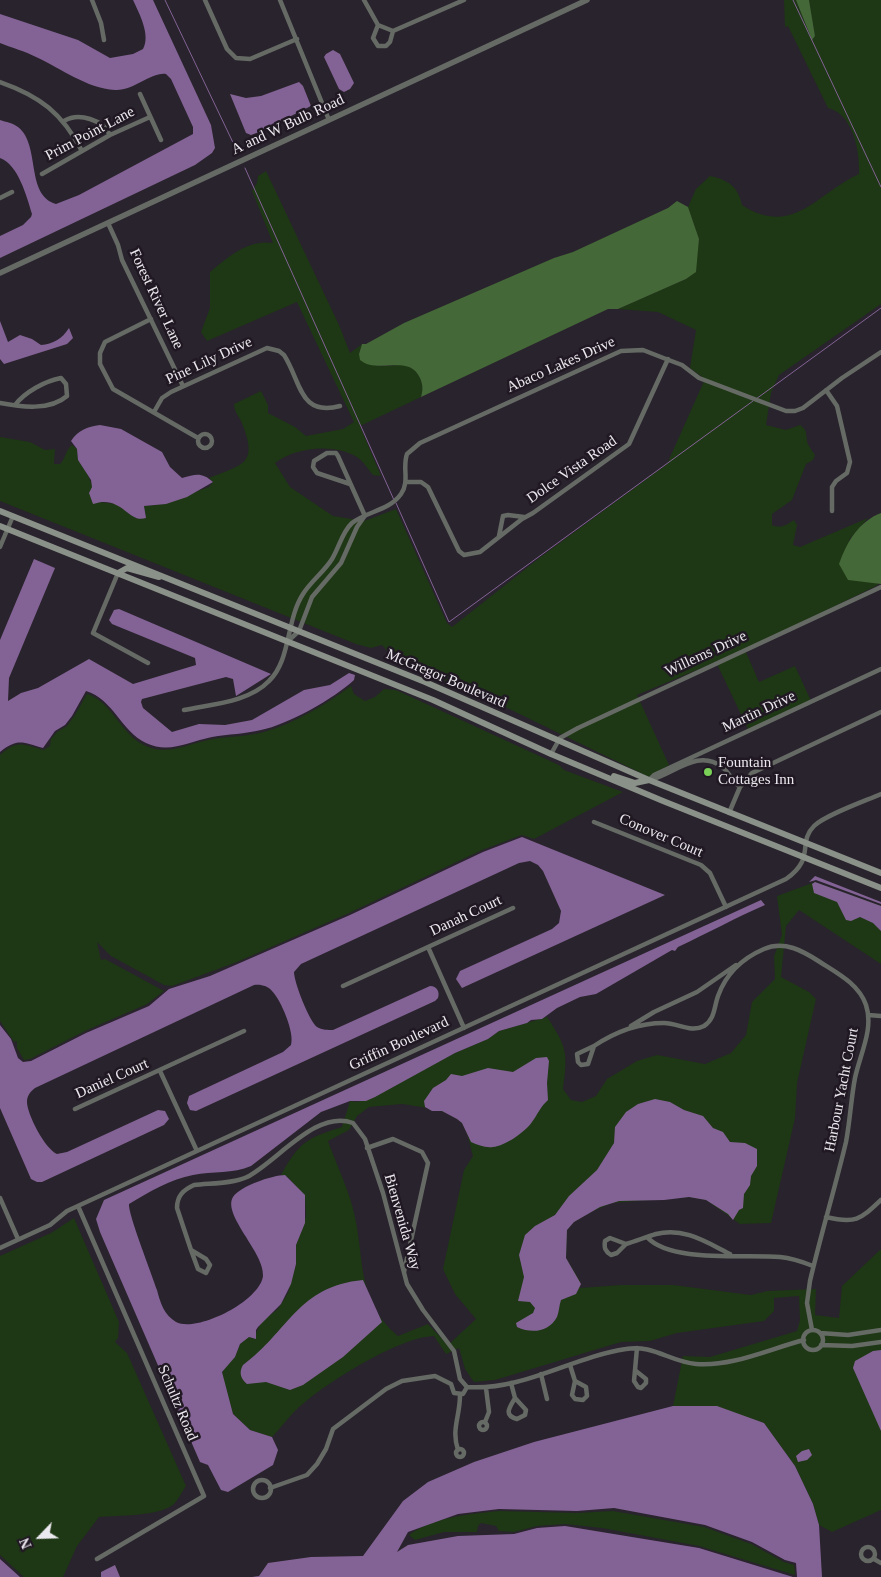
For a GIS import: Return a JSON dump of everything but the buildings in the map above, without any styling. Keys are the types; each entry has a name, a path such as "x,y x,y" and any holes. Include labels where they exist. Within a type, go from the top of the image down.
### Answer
{"main road":[{"name":"McGregor Boulevard","path":"0,511 425,682 556,741 881,874"},
{"name":"McGregor Boulevard","path":"0,526 433,700 586,769 881,888"},
{"path":"118,573 126,568 152,576 165,577"},
{"path":"586,769 595,769 635,783 649,780"}],"street":[{"path":"92,0 101,23 104,40"},
{"path":"205,0 227,49 236,58 250,59 297,39"},
{"path":"280,0 330,120"},
{"path":"364,0 378,25 393,31 464,0"},
{"name":"A and W Bulb Road","path":"0,273 585,0"},
{"path":"378,25 373,38 378,46 386,46 390,42 393,31"},
{"path":"0,82 31,94 50,107 64,121 82,151"},
{"path":"140,94 161,140"},
{"path":"64,121 76,116 90,119 105,127 110,135"},
{"name":"Prim Point Lane","path":"42,174 110,135 150,117"},
{"path":"0,198 12,192"},
{"name":"Forest River Lane","path":"108,223 118,245 122,260 183,386"},
{"path":"151,319 110,338 102,347 99,358 102,369 114,389 198,438"},
{"name":"Pine Lily Drive","path":"154,412 166,394 261,350 274,349 284,355 308,402 324,409 340,406"},
{"name":"Abaco Lakes Drive","path":"406,482 405,458 410,450 420,443 613,353 636,350 668,359 682,365 695,376 786,410 795,411 881,352"},
{"name":"Dolce Vista Road","path":"406,482 421,482 428,486 456,546 464,555 480,552 525,517 630,444 668,359"},
{"path":"0,403 15,405 46,406 67,396 66,384 61,378 53,381 24,395 15,405"},
{"path":"826,390 837,406 850,462 847,473 836,481 832,487 832,511"},
{"path":"350,484 318,473 313,467 314,461 327,453 336,453 365,516"},
{"path":"184,710 242,697 262,688 275,673 288,642 289,627 303,594 333,558 350,525 392,503 400,494 406,482"},
{"path":"0,547 13,516"},
{"path":"288,642 299,631 312,596 337,569 345,557 357,526 365,516"},
{"name":"Dolce Vista Road","path":"498,537 502,516 525,517"},
{"path":"118,573 93,633 148,663"},
{"name":"Willems Drive","path":"556,741 561,736 881,587"},
{"name":"Martin Drive","path":"649,780 654,775 881,669"},
{"path":"729,813 740,787 747,777 757,770 881,712"},
{"path":"551,754 556,741"},
{"path":"649,780 695,760 707,759 725,769 740,787"},
{"path":"805,858 807,838 815,825 881,794"},
{"name":"Conover Court","path":"594,822 702,865 710,873 726,907"},
{"name":"Griffin Boulevard","path":"0,1248 50,1225 62,1214 78,1206 786,879 801,866 805,858"},
{"name":"Danah Court","path":"343,986 513,908"},
{"name":"Harbour Yacht Court","path":"594,1046 588,1064 581,1065 578,1062 577,1054 580,1051 594,1046 654,1012 692,994 765,948 778,945 796,948 846,979 863,998 868,1015 868,1027 855,1078 847,1137 807,1296 812,1330"},
{"name":"Danah Court","path":"428,947 464,1028"},
{"name":"Harbour Yacht Court","path":"628,1028 666,1023 693,1029 706,1025 714,1014 722,988 738,964"},
{"path":"868,1015 881,1016"},
{"name":"Daniel Court","path":"75,1109 244,1031"},
{"name":"Daniel Court","path":"160,1071 197,1151"},
{"name":"Bienvenida Way","path":"191,1250 177,1208 177,1201 186,1188 194,1185 235,1181 248,1177 313,1129 326,1123 340,1120 353,1123 365,1140 383,1193 407,1284 423,1310 454,1350 460,1379"},
{"path":"367,1148 393,1139 422,1152 428,1162 404,1274"},
{"path":"0,1198 18,1239"},
{"path":"826,1217 844,1221 856,1220 881,1200"},
{"name":"Schultz Road","path":"78,1206 204,1496 96,1559"},
{"path":"626,1244 610,1238 605,1242 604,1247 606,1252 611,1255 617,1253 626,1244 669,1232 688,1234 731,1255"},
{"path":"647,1237 653,1245 675,1253 782,1257 814,1266"},
{"path":"191,1250 206,1259 210,1264 206,1273 198,1269 191,1250"},
{"path":"804,1340 807,1332 812,1330 820,1333 848,1335 881,1330"},
{"path":"804,1340 810,1349 816,1349 821,1345 823,1339 820,1333"},
{"path":"451,1384 454,1380 460,1379 467,1387 486,1388 511,1384 615,1351 637,1348 655,1351 686,1362 699,1364 730,1361 804,1340"},
{"path":"821,1345 852,1346 881,1342"},
{"path":"636,1371 637,1348"},
{"path":"570,1365 575,1381 572,1395 575,1399 580,1400 587,1396 588,1390 584,1385 575,1381"},
{"path":"540,1374 548,1399"},
{"path":"270,1488 306,1475 317,1464 326,1449 333,1429 386,1389 402,1381 435,1376 451,1384"},
{"path":"451,1384 452,1391 460,1395"},
{"path":"511,1384 515,1398 526,1410 523,1418 512,1418 508,1413 509,1407 515,1398"},
{"path":"460,1395 464,1393 467,1387"},
{"path":"485,1422 489,1412 486,1388"},
{"path":"458,1450 454,1437 460,1407 460,1395"},
{"path":"874,1559 881,1563"}],"green space":[{"path":"784,0 796,0 812,40 815,36 809,0 881,0 881,304 779,375 771,393 766,425 786,430 800,425 805,429 808,444 815,455 813,460 806,464 792,500 772,514 772,525 778,527 794,520 797,525 793,545 800,547 868,518 849,540 878,585 745,650 759,682 795,666 812,703 748,729 716,662 637,695 669,765 649,777 499,704 414,667 391,655 382,645 371,648 356,644 0,501 0,437 30,442 45,450 55,449 54,464 60,464 72,445 77,449 78,460 87,473 99,502 117,504 131,515 146,518 144,506 156,505 209,487 213,482 209,478 239,465 245,460 249,446 234,404 261,391 268,405 268,413 295,427 306,436 343,429 354,422 297,302 207,341 201,332 210,308 210,272 231,255 247,246 264,242 273,243 252,191 257,183 258,176 266,171 339,325 350,353 362,344 359,354 371,364 378,366 404,365 410,367 415,371 422,383 421,397 360,426 381,476 373,475 357,457 337,450 304,450 293,453 275,463 290,487 333,516 364,521 396,509 447,623 452,627 542,556 667,464 705,379 690,368 696,330 658,312 618,309 686,279 695,272 699,239 688,207 696,189 710,176 722,180 735,189 742,205 760,214 776,217 790,215 804,209 859,174 856,145 849,125 837,112 828,108 788,26 785,27"},
{"path":"796,0 809,0 815,36 812,40"},
{"path":"677,201 688,207 699,239 696,272 686,279 618,309 608,309 421,397 422,383 420,378 409,367 401,365 375,366 360,360 359,354 362,344 366,344 404,323 554,258 573,252 668,208"},
{"path":"881,513 881,584 848,580 839,564 846,548 860,527"},
{"path":"351,686 354,694 365,701 375,697 384,689 396,690 559,765 564,770 623,792 534,839 522,835 482,850 349,913 237,962 172,986 164,985 111,956 97,942 101,960 105,959 164,991 147,1004 85,1031 30,1059 24,1060 17,1048 17,1041 14,1042 0,1021 0,755 16,745 25,745 43,750 50,746 51,739 57,732 67,726 87,694 103,703 134,739 151,748 167,750 215,739 257,734 276,728 309,713"},
{"path":"815,882 881,906 881,964 799,910 786,926 781,977 809,992 816,999 797,1083 795,1118 771,1223 740,1224 706,1200 689,1197 612,1203 574,1222 567,1230 566,1258 580,1281 580,1288 621,1285 673,1285 751,1295 767,1291 816,1289 815,1315 839,1318 842,1286 881,1249 881,1510 832,1532 819,1525 813,1504 795,1466 764,1423 695,1406 673,1406 683,1356 710,1357 797,1331 800,1320 799,1296 774,1298 774,1311 764,1321 677,1333 650,1341 621,1342 495,1380 474,1382 465,1369 459,1348 446,1354 434,1336 420,1338 366,1361 331,1383 300,1407 272,1437 250,1430 233,1414 222,1376 223,1369 235,1357 240,1344 249,1336 253,1339 262,1321 278,1309 288,1293 296,1264 296,1245 306,1216 305,1197 288,1177 281,1175 299,1148 320,1134 342,1127 350,1101 358,1102 455,1053 488,1039 499,1031 547,1017 562,1043 565,1058 563,1089 571,1100 582,1102 596,1096 607,1079 637,1061 657,1055 705,1064 731,1053 746,1035 752,1002 775,979 774,956 782,935 777,896","holes":["402,1104 442,1111 456,1118 461,1122 465,1130 473,1156 464,1170 443,1269 455,1294 476,1319 448,1345 428,1324 398,1336 375,1309 365,1281 353,1208 328,1141 349,1130 357,1116 369,1107"]},
{"path":"74,1218 119,1322 118,1338 115,1342 127,1353 186,1486 175,1503 169,1508 139,1515 99,1517 77,1546 63,1577 24,1577 0,1555 0,1256 51,1233"},
{"path":"499,1511 577,1513 613,1511 704,1527 751,1544 784,1562 794,1565 795,1575 699,1546 602,1528 565,1524 537,1526 514,1532 499,1531 496,1526 481,1523 478,1526 477,1532 444,1532 415,1540 409,1535 440,1520"}],"shaded area":[{"path":"133,0 153,0 211,125 215,148 212,153 195,165 0,258 0,236 23,225 32,214 17,174 6,161 0,158 0,120 18,127 25,135 40,191 46,199 56,204 79,195 193,134 193,127 171,79 166,74 154,76 122,90 104,88 84,82 32,55 0,43 0,14 78,40 110,58 133,54 143,49 146,37"},
{"path":"333,50 340,54 354,83 350,89 344,92 339,89 324,57"},
{"path":"299,82 303,86 311,106 259,132 251,135 246,133 230,94 246,98 261,96"},
{"path":"0,321 8,342 20,335 32,339 41,345 60,338 69,328 73,338 67,344 4,364 0,359"},
{"path":"100,425 121,429 162,452 170,467 182,478 199,475 213,482 187,497 166,504 144,506 146,518 134,517 111,503 93,504 89,493 92,487 91,480 78,460 77,449 71,441 83,430"},
{"path":"34,559 55,568 9,678 8,701 21,693 38,688 89,659 133,684 196,665 195,658 112,624 109,620 114,610 119,609 271,674 236,696 233,679 226,677 142,699 143,708 172,732 199,724 225,725 252,720 304,690 330,685 349,673 355,675 354,680 335,695 284,723 261,730 212,737 171,747 154,746 137,738 103,701 86,691 72,716 65,725 55,731 43,748 20,742 0,752 0,640"},
{"path":"522,837 665,895 462,988 456,979 460,971 552,929 559,923 561,911 543,871 538,865 530,861 519,863 301,964 294,972 306,1010 317,1027 323,1029 333,1030 430,986 436,988 438,992 439,996 435,1001 196,1111 190,1110 187,1103 189,1096 283,1052 291,1045 291,1033 283,1009 276,995 268,988 262,985 254,985 35,1088 29,1094 27,1100 30,1114 42,1139 57,1154 67,1152 158,1110 165,1111 169,1119 164,1125 42,1182 31,1179 0,1108 0,1025 11,1039 18,1058 23,1062 31,1061 86,1033 149,1006 169,989 210,976 350,915 483,852"},
{"path":"815,876 881,902 881,904 816,880 809,882"},
{"path":"815,882 881,906 881,931 873,923 860,917 851,921 846,920 837,902 814,893 812,884"},
{"path":"761,900 765,905 678,947 675,951 672,950 596,994 580,997 557,1008 542,1019 531,1020 527,1023 499,1031 488,1039 455,1053 366,1101 350,1101 321,1112 251,1166 244,1169 185,1177 160,1186 129,1204 136,1231 163,1308 168,1316 176,1322 186,1324 212,1319 240,1304 259,1286 263,1276 258,1256 233,1214 231,1205 233,1197 242,1189 257,1182 285,1175 305,1195 305,1223 296,1245 296,1264 291,1284 281,1304 256,1330 256,1339 249,1337 240,1344 235,1357 222,1372 233,1414 250,1430 272,1437 278,1450 273,1465 228,1492 221,1490 208,1465 200,1462 100,1232 96,1219 104,1200"},
{"path":"547,1057 549,1061 548,1100 525,1130 503,1144 487,1147 471,1142 462,1123 457,1119 442,1111 432,1111 425,1107 424,1101 433,1088 446,1080 451,1074 462,1076 488,1068 513,1072 536,1058"},
{"path":"655,1099 670,1102 684,1110 703,1116 713,1128 723,1132 730,1142 745,1143 757,1149 757,1166 751,1176 750,1185 744,1194 743,1208 739,1210 733,1220 728,1214 706,1200 689,1197 664,1200 619,1201 600,1207 574,1222 567,1230 566,1258 581,1284 576,1294 561,1300 557,1317 545,1329 534,1331 517,1327 516,1323 533,1313 535,1308 530,1302 518,1301 524,1277 519,1255 525,1235 535,1226 555,1215 569,1196 597,1170 614,1143 615,1127 626,1112 638,1104"},
{"path":"363,1280 382,1322 343,1357 303,1385 290,1390 266,1382 247,1384 245,1382 241,1375 243,1365 259,1352 296,1312 323,1291 341,1284"},
{"path":"881,1350 881,1431 853,1368 855,1361 873,1351"},
{"path":"673,1406 717,1406 764,1423 795,1466 813,1504 819,1525 822,1577 797,1577 796,1563 785,1560 752,1542 705,1525 614,1508 577,1511 499,1509 458,1514 408,1532 397,1552 408,1545 458,1536 514,1534 537,1528 565,1526 699,1548 793,1577 252,1577 259,1576 268,1563 311,1557 363,1556 403,1501 428,1482 474,1462 534,1442"},
{"path":"809,1449 812,1455 807,1460 798,1462 796,1456 802,1451"},
{"path":"0,1559 20,1577 0,1577"},
{"path":"115,1565 120,1577 101,1577 101,1572"}],"waterway":[{"path":"165,0 238,153"},
{"path":"793,0 881,187"},
{"path":"245,168 394,500"},
{"path":"756,399 881,308"},
{"path":"396,503 449,622 753,401"}],"place":[{"name":"Fountain Cottages Inn","path":"708,772"}]}
